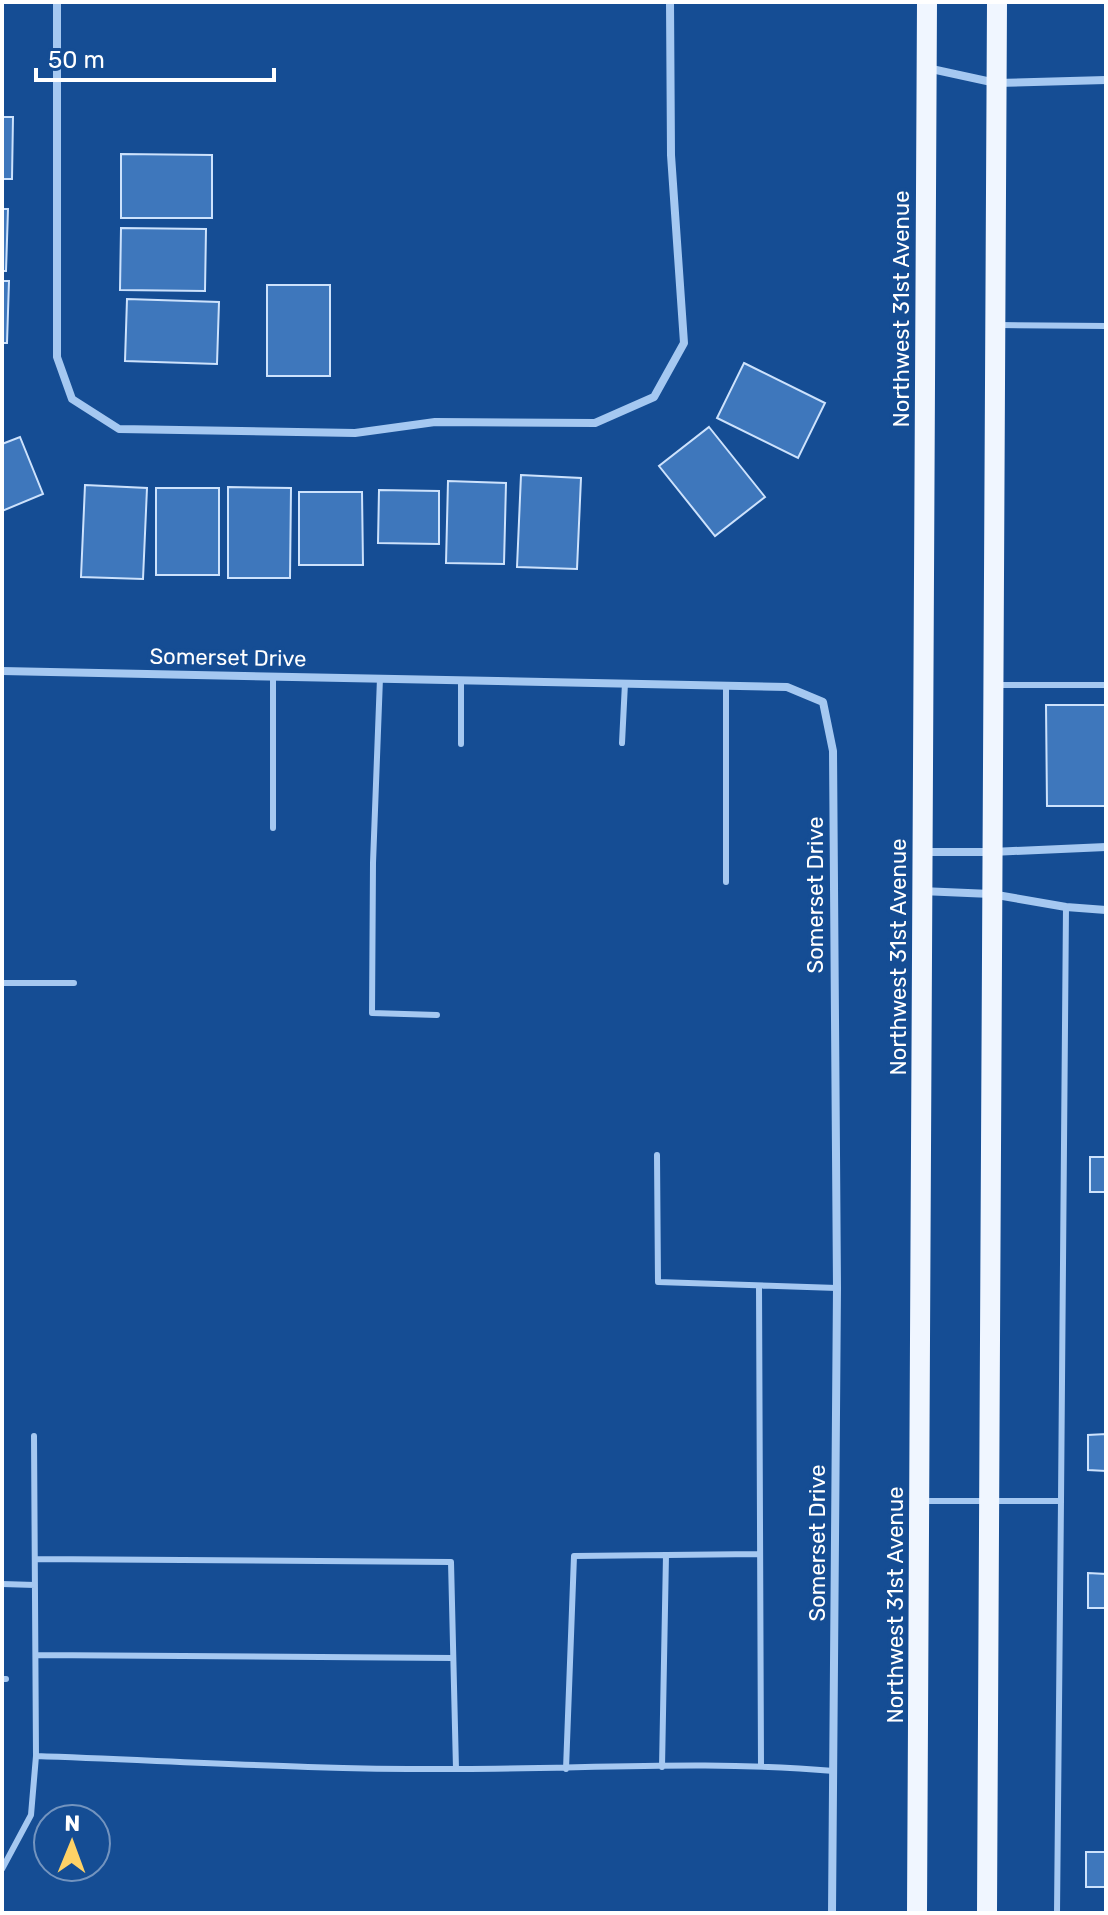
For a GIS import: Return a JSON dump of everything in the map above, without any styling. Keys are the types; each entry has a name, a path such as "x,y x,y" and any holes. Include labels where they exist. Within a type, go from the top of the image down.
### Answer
{"main road":[{"name":"Northwest 31st Avenue","path":"917,1913 927,2"},
{"path":"987,1913 997,2"}],"street":[{"path":"57,2 57,357 72,399 119,429 355,433 435,422 595,423 654,397 684,343 671,155 670,2"},
{"path":"926,68 996,83 1106,80"},
{"name":"Somerset Drive","path":"2,671 787,687 823,702 833,751 837,1288 832,1913"},
{"path":"923,852 1106,847"},
{"path":"920,891 991,894 1066,907 1106,910"}],"lane":[{"path":"995,325 1106,326"},
{"path":"273,676 273,828"},
{"path":"380,678 373,863 372,1013 437,1015"},
{"path":"461,680 461,744"},
{"path":"622,743 625,683"},
{"path":"726,685 726,882"},
{"path":"993,685 1106,685"},
{"path":"1057,1913 1066,907"},
{"path":"2,983 74,983"},
{"path":"657,1155 658,1282 837,1288"},
{"path":"759,1286 761,1765"},
{"path":"2,1869 31,1815 36,1756 34,1436"},
{"path":"920,1501 1061,1501"},
{"path":"566,1769 574,1556 759,1554"},
{"path":"662,1767 666,1555"},
{"path":"35,1559 451,1562 456,1769"},
{"path":"2,1584 35,1585"},
{"path":"36,1655 453,1658"},
{"path":"36,1756 311,1767 566,1769 761,1765 834,1771"}],"building":[{"path":"2,117 13,117 12,179 2,179"},
{"path":"121,154 212,155 212,218 121,218"},
{"path":"2,209 8,209 6,271 2,271"},
{"path":"121,228 206,229 205,291 120,290"},
{"path":"2,281 9,281 7,343 2,343"},
{"path":"267,285 330,285 330,376 267,376"},
{"path":"127,299 219,302 217,364 125,361"},
{"path":"744,363 825,403 798,458 717,418"},
{"path":"709,427 765,497 715,536 659,466"},
{"path":"20,437 43,494 2,511 2,444"},
{"path":"521,475 581,478 577,569 517,567"},
{"path":"448,481 506,483 504,564 446,563"},
{"path":"85,485 147,488 143,579 81,577"},
{"path":"228,487 291,488 290,578 228,578"},
{"path":"156,488 219,488 219,575 156,575"},
{"path":"379,490 439,491 439,544 378,543"},
{"path":"299,492 362,492 363,565 299,565"},
{"path":"1046,705 1106,705 1106,806 1047,806"},
{"path":"1090,1157 1106,1157 1106,1192 1090,1192"},
{"path":"1106,1434 1106,1471 1088,1470 1088,1435"},
{"path":"1088,1573 1106,1574 1106,1608 1088,1608"},
{"path":"1086,1852 1106,1852 1106,1887 1086,1887"}]}
